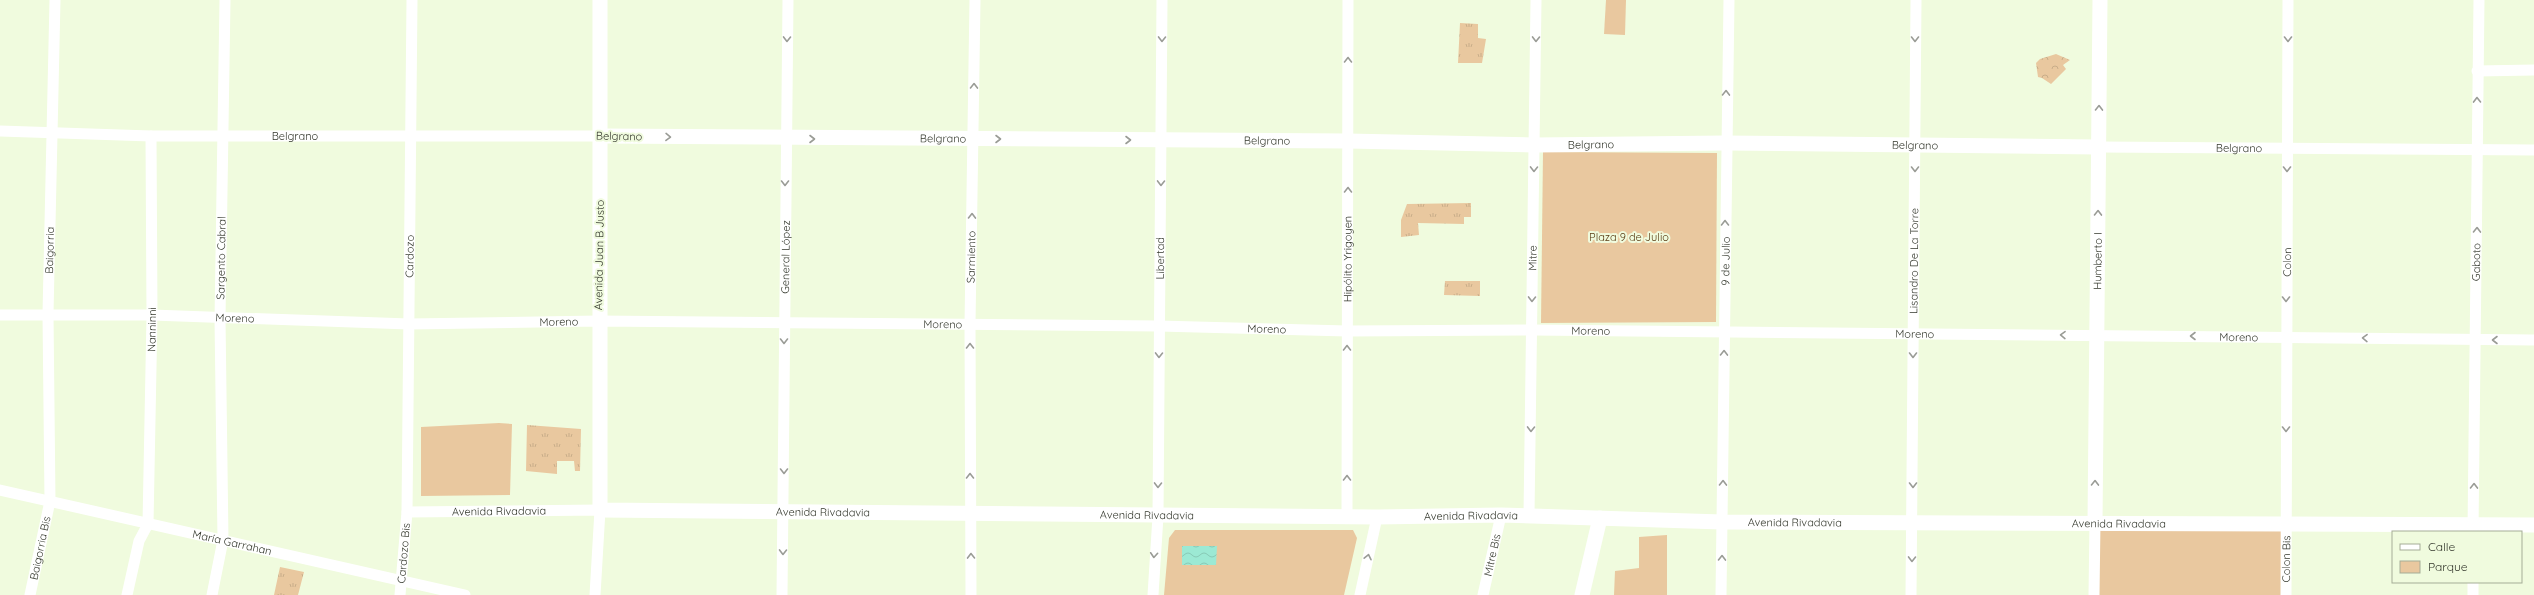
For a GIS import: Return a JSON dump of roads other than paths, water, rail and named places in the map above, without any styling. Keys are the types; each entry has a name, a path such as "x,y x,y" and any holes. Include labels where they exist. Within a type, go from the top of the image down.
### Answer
{"main road":[{"name":"Avenida Juan B Justo","path":"600,0 601,136 598,321 600,510"},
{"name":"Humberto I","path":"2094,522 2100,0"},
{"name":"Belgrano","path":"601,136 785,139 973,138 1348,141 1535,145 1725,143 2098,147"},
{"name":"Avenida Rivadavia","path":"600,510 970,515 1347,517 1529,515 1722,522 2286,523 2473,528 2534,525"},
{"path":"1582,595 1600,518"}],"street":[{"name":"Baigorria","path":"50,501 48,314 55,0"},
{"name":"Sargento Cabral","path":"212,595 223,540 220,319 225,0"},
{"name":"Cardozo","path":"407,512 412,136 412,0"},
{"name":"General López","path":"782,595 784,513 785,139 788,0"},
{"name":"Sarmiento","path":"971,595 970,324 975,0"},
{"name":"Libertad","path":"1154,595 1158,516 1162,0"},
{"name":"Hipólito Yrigoyen","path":"1347,517 1348,0"},
{"name":"Mitre","path":"1529,515 1536,0"},
{"name":"9 de Julio","path":"1721,595 1725,143 1729,0"},
{"name":"Lisandro De La Torre","path":"1911,595 1916,0"},
{"name":"Colon","path":"2286,523 2288,0"},
{"name":"Gaboto","path":"2473,528 2479,0"},
{"path":"2477,71 2534,70"},
{"name":"Belgrano","path":"0,131 151,136 224,134 601,136"},
{"name":"Nanninni","path":"148,524 152,315 151,136"},
{"name":"Belgrano","path":"2098,147 2534,150"},
{"name":"Moreno","path":"0,315 152,315 220,319 409,324 598,321 784,324 1159,326 1347,331 1532,330 2534,340"},
{"name":"María Garrahan","path":"0,490 465,595"},
{"name":"Baigorria Bis","path":"30,595 50,501"},
{"path":"595,595 600,510"},
{"name":"Avenida Rivadavia","path":"407,512 600,510"},
{"name":"Cardozo Bis","path":"400,595 407,512"},
{"name":"Mitre Bis","path":"1483,595 1501,515"},
{"path":"1360,595 1377,517"},
{"path":"2094,522 2094,595"},
{"name":"Colon Bis","path":"2286,523 2286,595"},
{"path":"127,595 139,541 148,524"},
{"path":"2473,583 2473,595"}],"water":[{"path":"1182,546 1217,546 1216,565 1182,565"}],"park label":[{"name":"Plaza 9 de Julio","path":"1629,237"}]}
